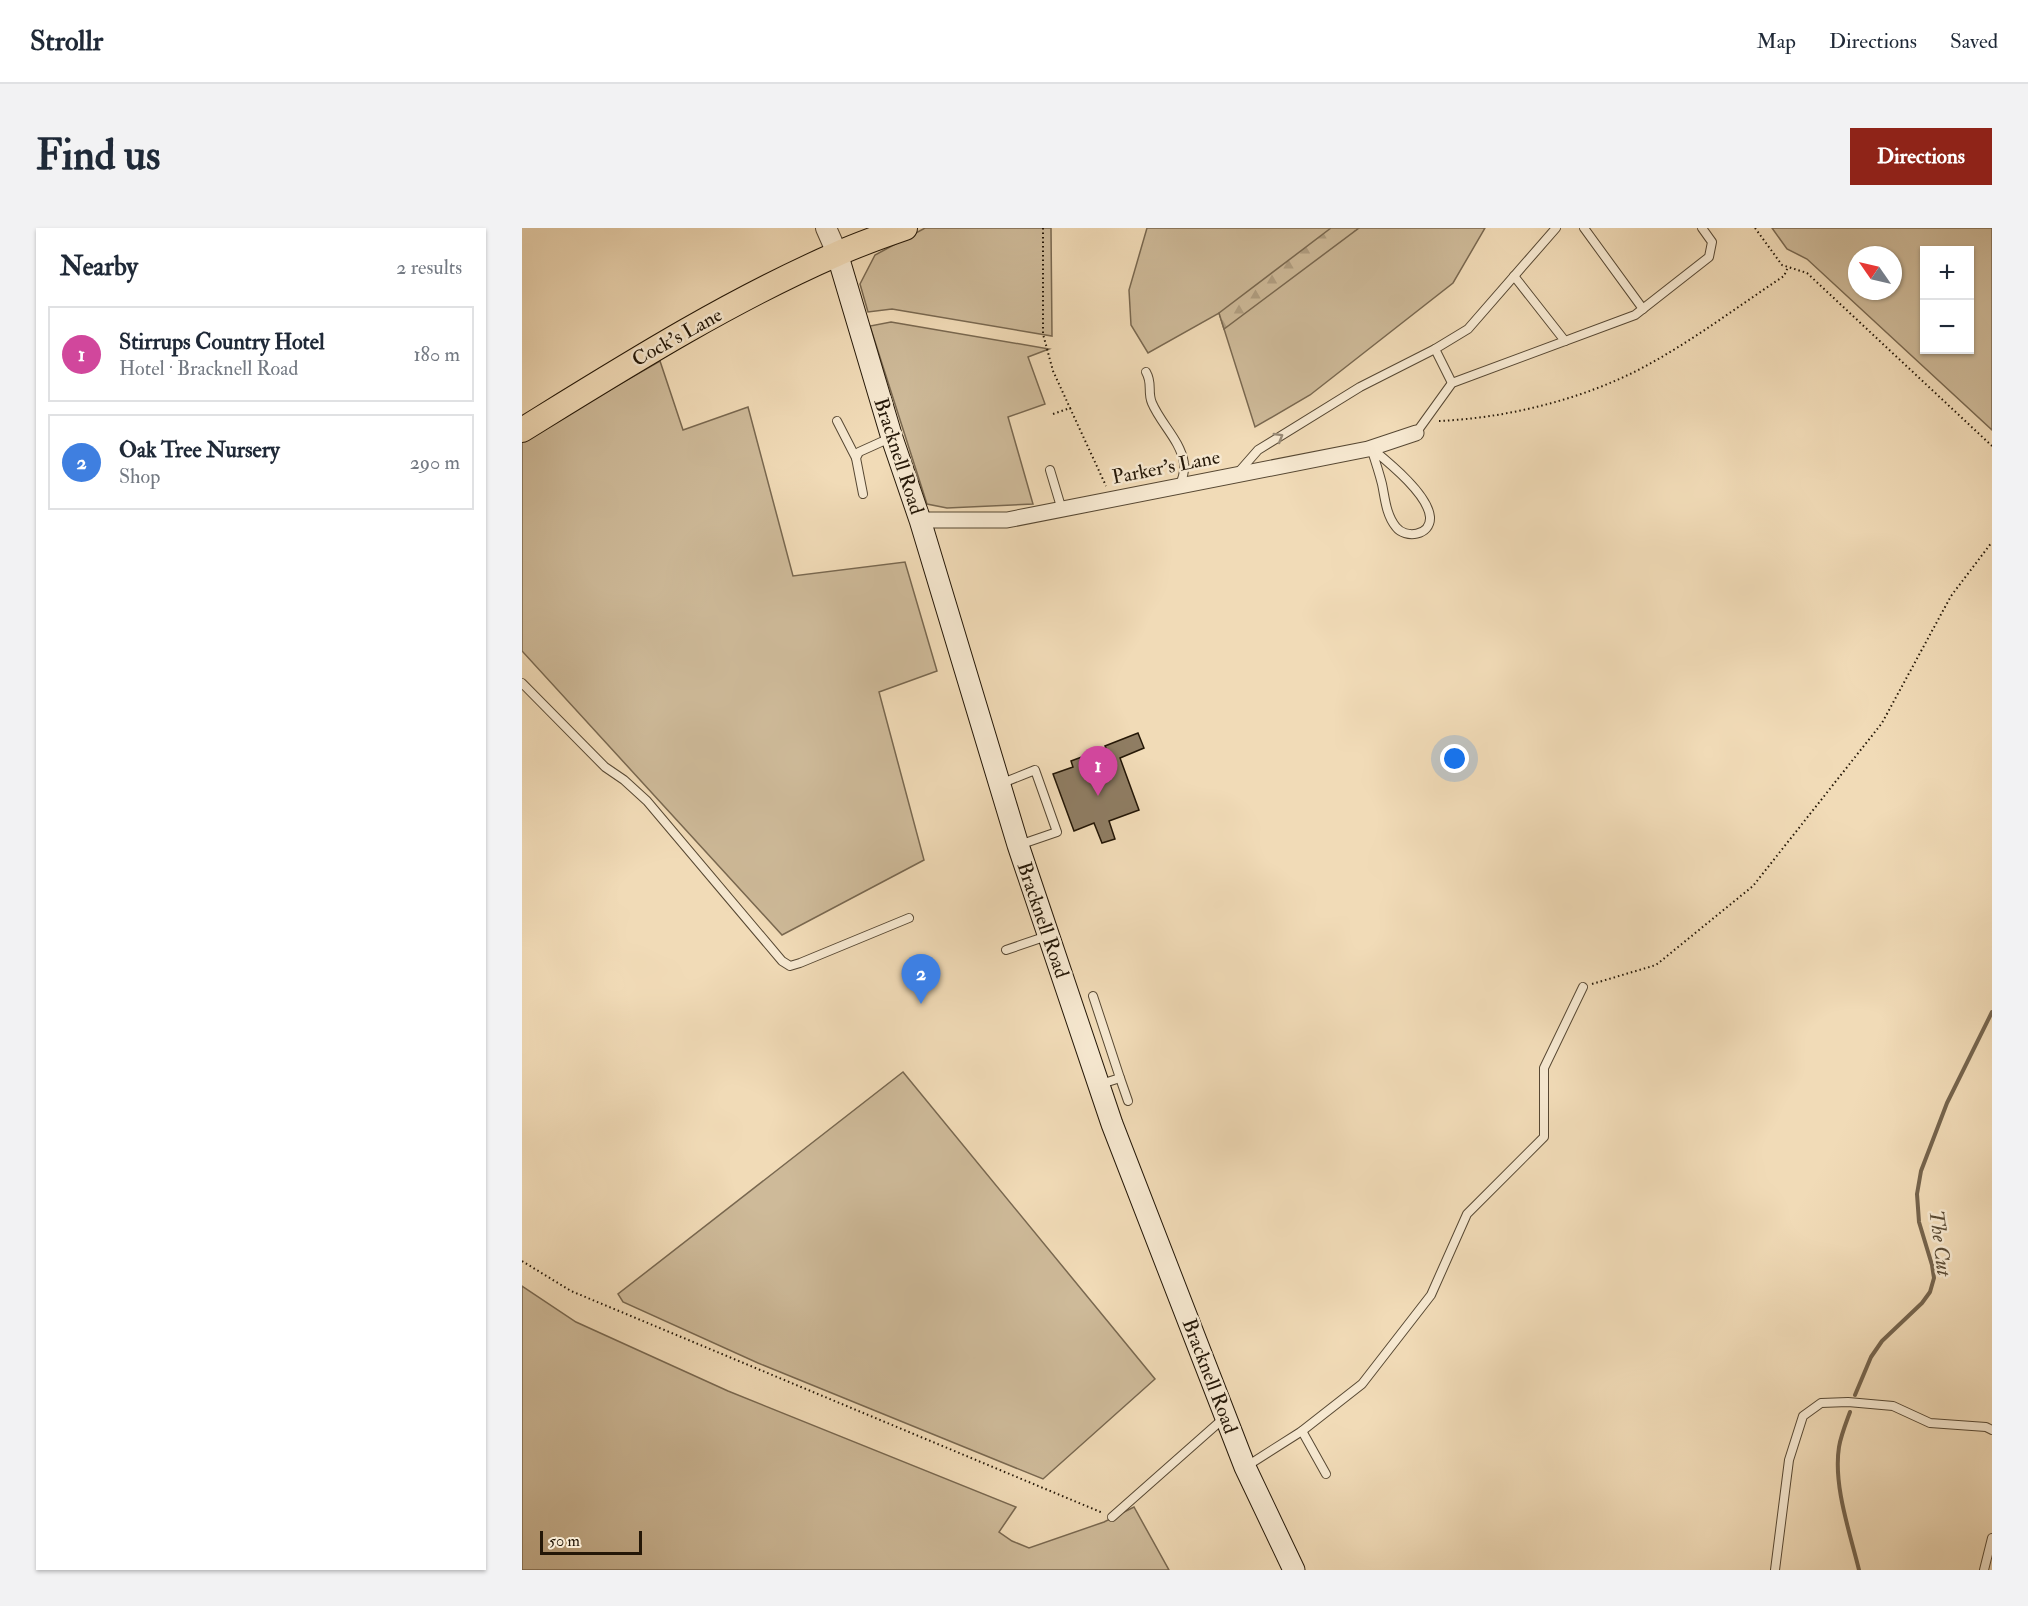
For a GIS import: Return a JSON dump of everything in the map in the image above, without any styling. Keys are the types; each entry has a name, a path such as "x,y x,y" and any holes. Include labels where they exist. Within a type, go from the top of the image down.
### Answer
{"main road":[{"name":"Cock's Lane","path":"522,430 640,356 758,292 837,253 905,228"},
{"name":"Bracknell Road","path":"837,253 1018,845 1112,1124 1245,1467 1294,1570"}],"street":[{"path":"826,228 837,253"},
{"name":"Parker's Lane","path":"920,520 1007,520 1062,510 1371,448 1420,427"}],"lane":[{"path":"1236,475 1258,450 1360,387 1435,349 1468,329 1556,228"},
{"path":"1584,228 1643,309"},
{"path":"1420,427 1452,383 1635,315 1709,257 1712,242 1702,228"},
{"path":"1514,276 1565,342"},
{"path":"1435,349 1452,383"},
{"path":"1146,372 1151,382 1150,396 1153,405 1175,441 1185,465 1180,486"},
{"path":"837,421 856,458 863,494"},
{"path":"856,458 859,452 892,438"},
{"path":"1371,448 1411,483 1421,498 1430,517 1425,530 1419,534 1408,534 1397,529 1389,515 1371,448"},
{"path":"1050,470 1062,510"},
{"path":"522,683 605,767 624,780 647,801 782,961 790,966 909,918"},
{"path":"999,784 1035,770 1057,832 1018,845"},
{"path":"1006,950 1049,935"},
{"path":"1245,1467 1302,1431 1362,1384 1431,1295 1467,1214 1544,1137 1544,1068 1583,987"},
{"path":"1093,996 1128,1101"},
{"path":"1099,1084 1120,1078"},
{"path":"1775,1570 1789,1460 1803,1416 1821,1403 1848,1402 1893,1406 1930,1423 1986,1427 1992,1430"},
{"path":"1112,1516 1226,1418"},
{"path":"1302,1431 1326,1474"},
{"path":"1984,1570 1992,1538"}],"path":[{"path":"1043,228 1043,334 1053,371 1113,499"},
{"path":"1755,228 1782,265 1807,273 1992,446"},
{"path":"1420,427 1516,412 1607,384 1641,368 1680,345 1784,276 1788,267"},
{"path":"1053,414 1070,408"},
{"path":"1583,987 1656,966 1753,886 1882,723 1952,596 1992,542"},
{"path":"522,1261 571,1291 1112,1516"}],"green space":[{"path":"925,228 1051,228 1052,336 892,309 868,312 860,284 875,255"},
{"path":"1147,228 1485,228 1453,283 1310,395 1255,427 1219,313 1148,353 1131,325 1129,290"},
{"path":"1331,228 1359,228 1224,329 1219,313"},
{"path":"1772,228 1992,228 1992,430 1851,300 1902,300 1902,246 1848,246 1848,297 1807,259 1787,249"},
{"path":"891,322 1049,349 1028,357 1045,404 1008,417 1033,504 947,508 927,504 870,326"},
{"path":"660,361 683,430 748,407 793,576 905,562 937,671 879,692 924,860 782,935 522,651 522,440"},
{"path":"903,1072 1155,1379 1043,1479 758,1363 623,1302 618,1294"},
{"path":"522,1286 576,1322 728,1391 1016,1507 999,1532 1012,1541 1029,1548 1104,1522 1134,1507 1169,1570 522,1570"}],"building":[{"path":"1138,733 1144,748 1120,758 1139,810 1109,821 1115,839 1102,843 1094,823 1074,831 1053,774 1073,767 1071,761"}],"waterway":[{"name":"The Cut","path":"1855,1395 1871,1357 1882,1341 1922,1303 1930,1292 1934,1278 1932,1265 1919,1222 1917,1194 1921,1171 1947,1103 1992,1012"},
{"name":"The Cut","path":"1850,1412 1839,1447 1838,1477 1843,1509 1859,1570"}],"place":[{"name":"Stirrups Country Hotel","path":"1098,796"},
{"name":"Oak Tree Nursery","path":"921,1004"}]}
